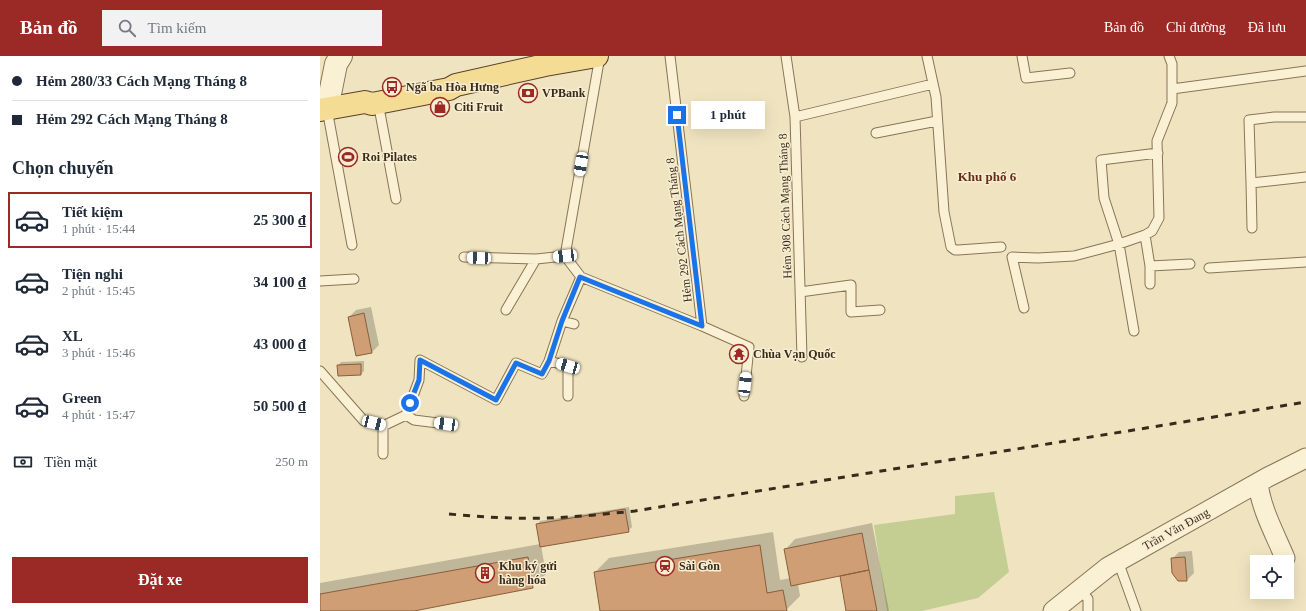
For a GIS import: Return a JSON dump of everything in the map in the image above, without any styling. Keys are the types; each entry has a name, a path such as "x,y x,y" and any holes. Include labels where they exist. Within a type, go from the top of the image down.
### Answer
{"main road":[{"path":"323,110 371,102 370,95 448,80 456,85 544,61 597,56"}],"street":[{"path":"323,110 336,64 341,56"},
{"name":"Trần Văn Ðang","path":"1053,611 1108,567 1258,482 1306,458"},
{"path":"1258,482 1259,492 1267,515 1284,555"}],"lane":[{"path":"600,56 565,256 580,277 702,326 749,347 744,396"},
{"name":"Hẻm 292 Cách Mạng Tháng 8","path":"670,56 702,326"},
{"name":"Hẻm 308 Cách Mạng Tháng 8","path":"786,56 795,117 802,357"},
{"path":"927,56 936,102 944,212 951,247 955,250 1000,247"},
{"path":"1022,56 1026,78 1070,73"},
{"path":"1024,308 1012,257 1038,258 1074,256 1119,244 1146,235 1152,231 1159,218 1157,141 1172,103 1172,64 1169,56"},
{"path":"1172,89 1306,71"},
{"path":"795,117 933,84"},
{"path":"371,102 396,199"},
{"path":"323,110 352,245"},
{"path":"1252,228 1249,120 1274,116 1306,117"},
{"path":"876,133 937,121"},
{"path":"1134,331 1119,244 1104,198 1101,160 1158,153"},
{"path":"1250,183 1306,178"},
{"path":"1146,235 1150,266 1150,284"},
{"path":"464,257 536,259 565,256"},
{"path":"506,310 536,259"},
{"path":"1209,268 1306,262"},
{"path":"1150,266 1190,264"},
{"path":"320,371 364,421 383,426 406,415 419,380 420,360 496,400 516,363 542,374 549,361 562,321 580,277"},
{"path":"320,281 354,279"},
{"path":"800,292 851,285 851,312 880,310"},
{"path":"562,321 574,324"},
{"path":"549,361 568,366 568,396"},
{"path":"406,415 414,420 446,424"},
{"path":"383,426 383,454"},
{"path":"1118,561 1136,611"},
{"path":"1080,589 1088,599 1088,611"}],"green space":[{"path":"994,492 1009,572 978,598 922,611 887,611 874,525 955,514 955,496"}],"building":[{"path":"364,313 372,353 356,356 348,317"},
{"path":"361,364 361,375 338,376 337,365"},
{"path":"625,509 629,532 540,547 536,524"},
{"path":"862,533 869,570 791,586 784,549"},
{"path":"760,545 767,593 783,590 787,611 600,611 594,572"},
{"name":"Khu ký gửi hàng hóa","path":"528,557 533,588 414,611 320,611 320,594"},
{"path":"1185,557 1187,581 1178,581 1172,573 1171,558"},
{"path":"869,570 877,611 846,611 840,576"}],"railway":[{"path":"449,514 498,518 558,518 635,511 1306,402"}],"place":[{"name":"Ngã ba Hòa Hưng","path":"392,87"},
{"name":"VPBank","path":"528,93"},
{"name":"Citi Fruit","path":"440,107"},
{"name":"Roi Pilates","path":"348,157"},
{"name":"Chùa Vạn Quốc","path":"739,354"},
{"name":"Sài Gòn","path":"665,566"},
{"name":"Khu ký gửi hàng hóa","path":"485,573"}],"district":[{"name":"Khu phố 6","path":"987,176"}],"route":[{"path":"410,403 419,380 420,360 496,400 516,363 542,374 549,361 562,321 580,277 702,326 677,115"}]}
